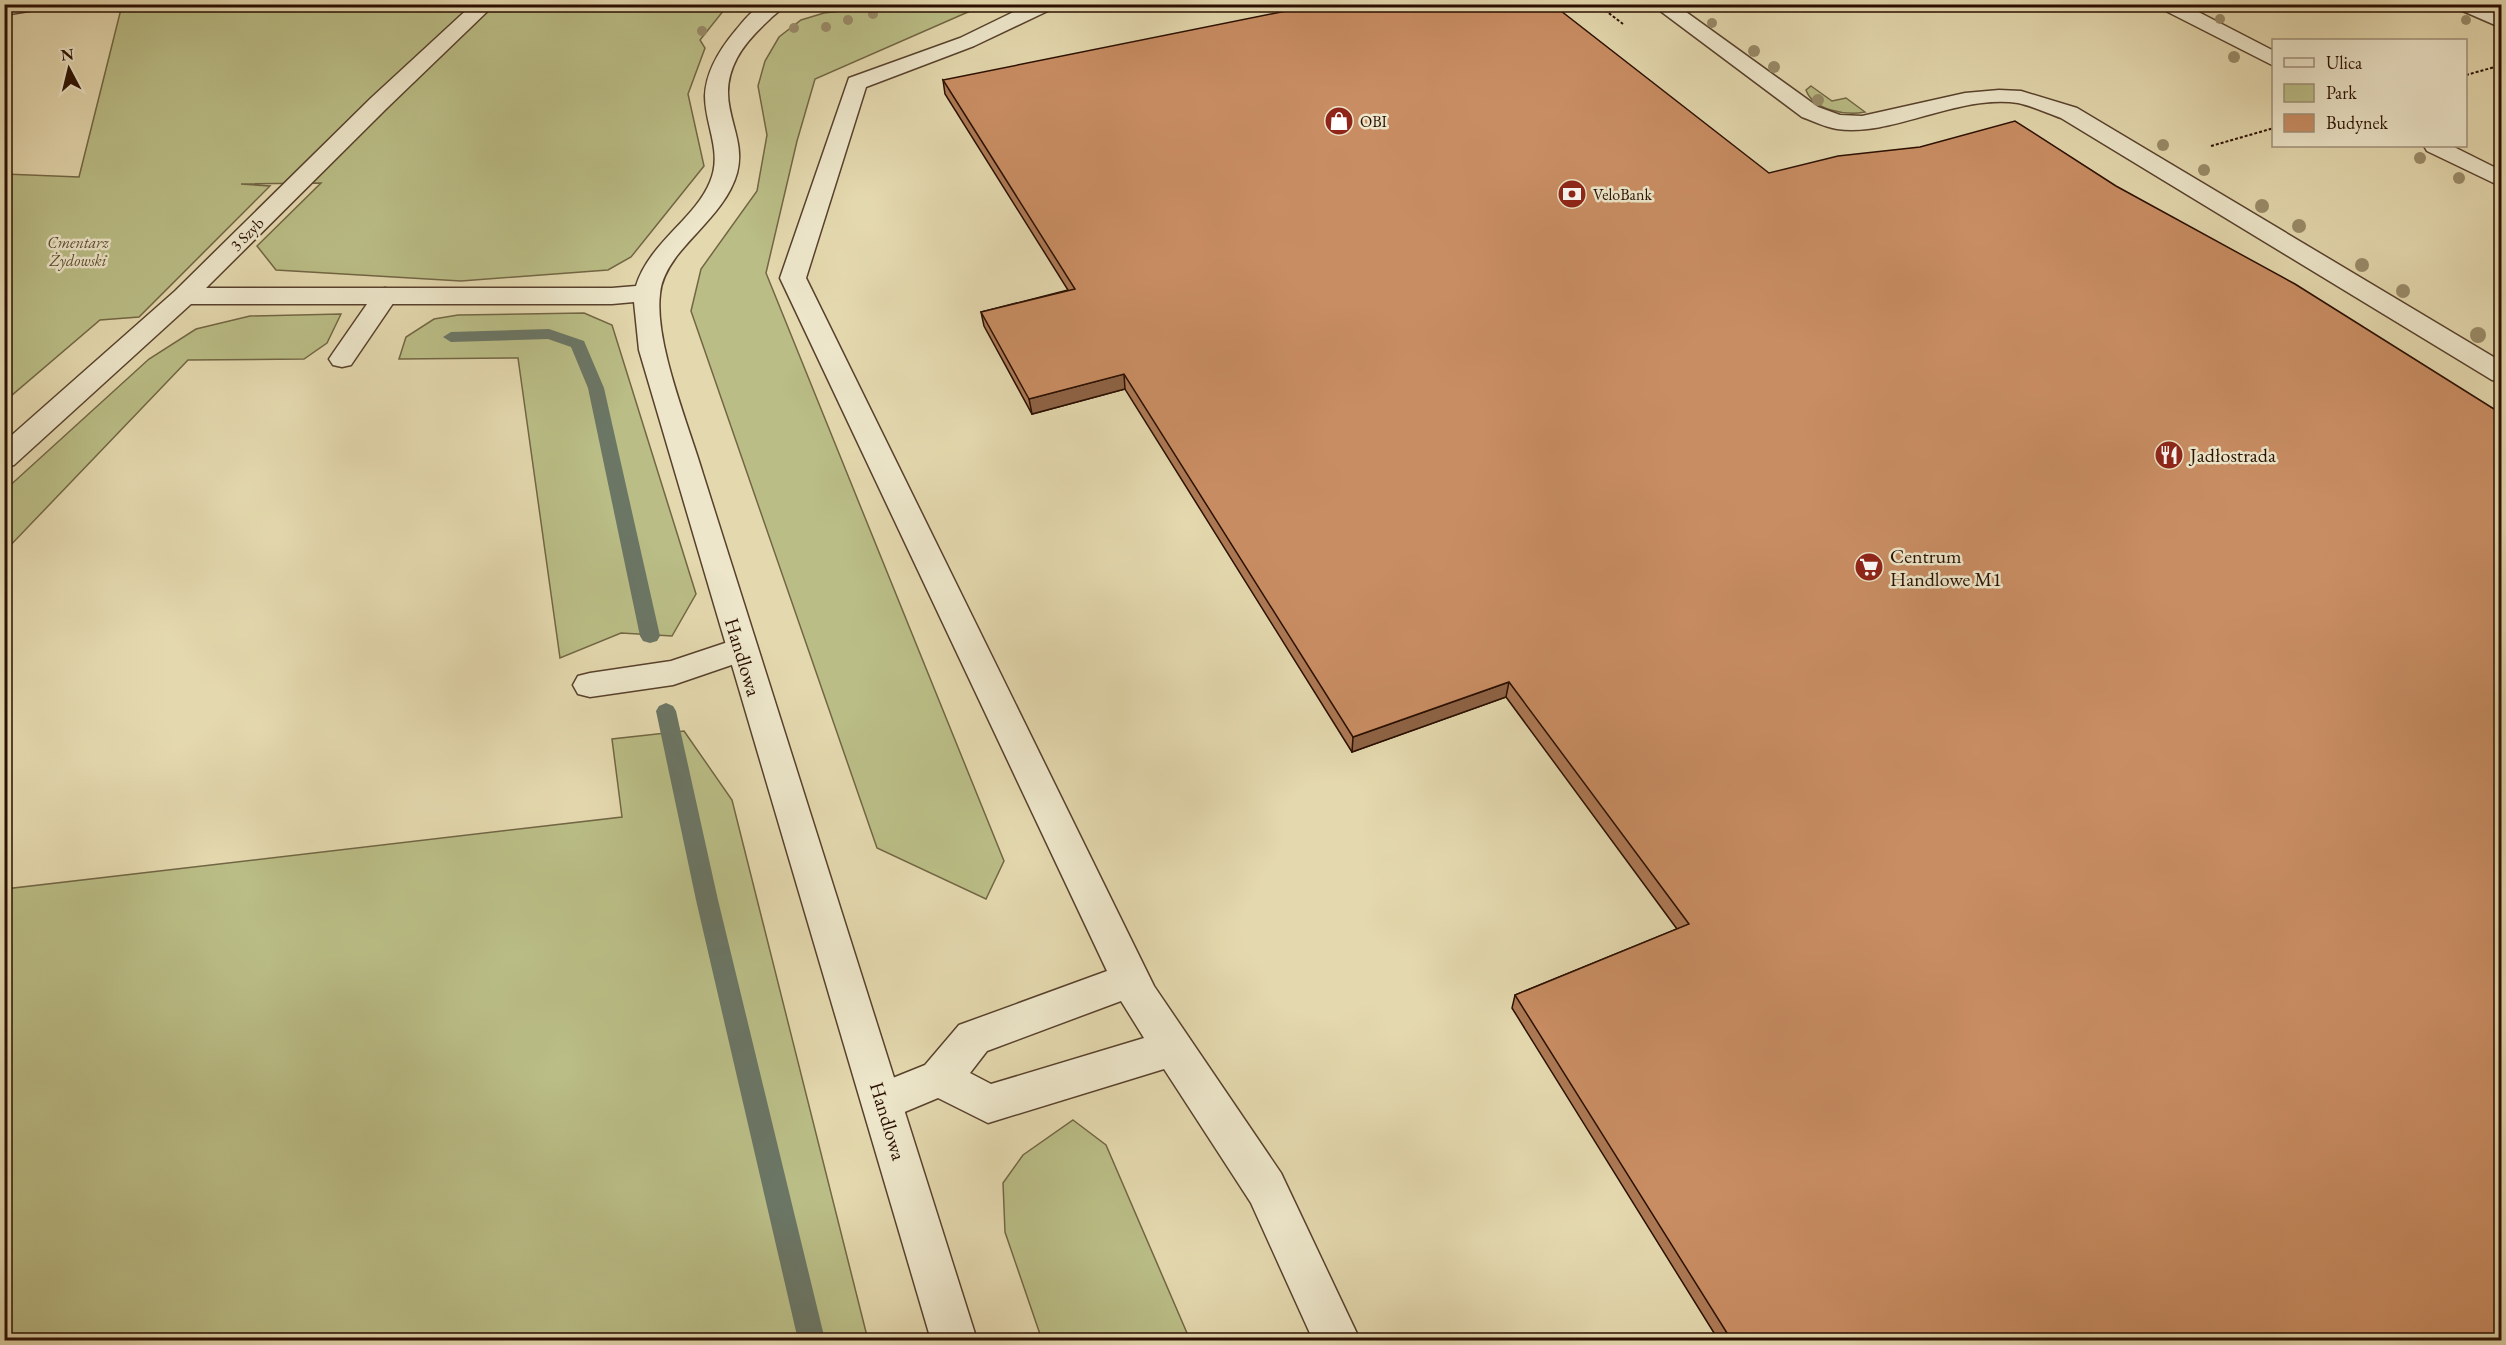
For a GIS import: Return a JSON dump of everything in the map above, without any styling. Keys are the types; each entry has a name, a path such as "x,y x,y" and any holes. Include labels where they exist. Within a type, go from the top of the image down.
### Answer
{"street":[{"path":"4,9 40,4"},
{"name":"3 Szyb","path":"4,458 184,296 379,103 485,4"},
{"name":"Handlowa","path":"776,4 766,11 723,61 718,77 716,98 726,136 728,156 723,181 706,206 653,271 645,293 645,321 740,650 883,1102 954,1341"},
{"path":"1047,4 968,42 857,83 793,278 1131,980 1266,1188 1336,1341"},
{"path":"1661,4 1810,112 1837,122 1862,123 1965,99 1999,96 2021,97 2069,113 2502,374"},
{"path":"2167,4 2272,59"},
{"path":"2463,4 2502,22"},
{"path":"2437,147 2502,180"},
{"path":"184,296 612,296 645,293"},
{"path":"342,359 385,296"},
{"path":"590,685 673,673 740,650"},
{"path":"883,1102 940,1078 974,1038 1131,980"},
{"path":"940,1078 988,1104 1174,1048"}],"path":[{"path":"2467,75 2502,65"}],"green space":[{"name":"Cmentarz Żydowski","path":"122,5 728,5 700,40 705,48 688,94 704,166 631,257 608,270 461,281 276,270 257,246 321,183 241,184 270,186 139,317 100,320 5,401 5,174 79,177"},
{"path":"984,5 815,79 797,141 766,273 1004,861 986,899 877,848 691,311 701,269 757,191 767,135 758,86 765,61 779,37 801,20 824,13 856,9"},
{"path":"1811,86 1832,101 1846,98 1865,112 1840,112 1823,107 1810,97 1806,90"},
{"path":"584,313 612,325 696,594 672,636 621,633 560,658 518,358 399,359 406,337 434,319 458,315"},
{"path":"341,314 327,343 304,359 188,360 5,551 5,490 149,359 196,329 250,316"},
{"path":"684,731 732,800 868,1340 5,1340 5,889 622,817 612,739"},
{"path":"1073,1120 1106,1145 1190,1340 1042,1340 1005,1232 1003,1183 1023,1155"}],"building":[{"name":"Centrum Handlowe M1","path":"1321,4 1552,4 1769,173 1838,156 1920,147 2015,121 2116,186 2295,284 2502,414 2502,1341 1732,1341 1515,995 1689,924 1509,682 1353,737 1124,374 1029,399 981,312 1075,289 943,80"}],"waterway":[{"path":"451,337 549,334 578,344 596,388 650,636"},
{"path":"666,711 707,900 812,1340"}],"place":[{"name":"OBI","path":"1339,121"},
{"name":"VeloBank","path":"1572,194"},
{"name":"Jadłostrada","path":"2169,455"},
{"name":"Centrum Handlowe M1","path":"1869,567"}]}
